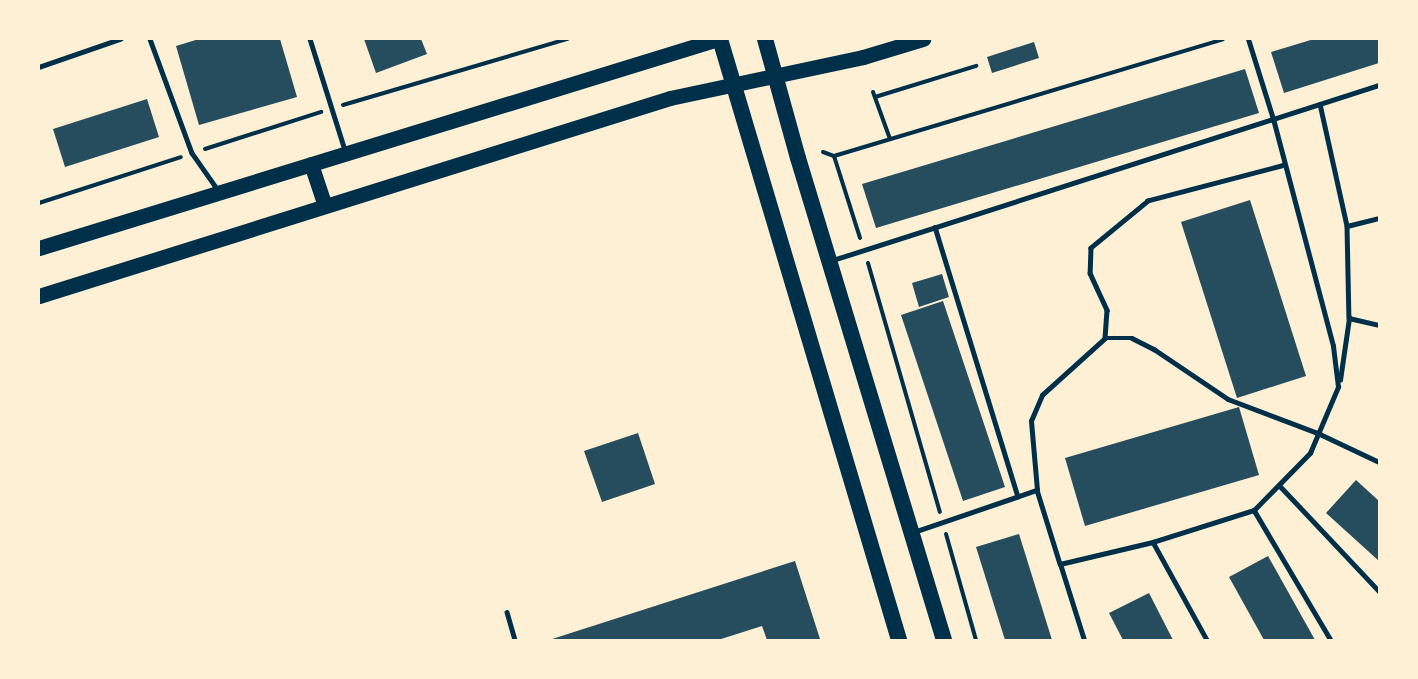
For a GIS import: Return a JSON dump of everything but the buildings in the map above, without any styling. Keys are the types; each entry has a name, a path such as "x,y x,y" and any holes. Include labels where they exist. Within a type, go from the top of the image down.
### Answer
{"highway":[{"path":"719,39 899,640"},
{"path":"765,39 829,261 944,640"}],"main road":[{"path":"39,248 719,39"},
{"path":"39,296 670,98 863,57 924,39"},
{"path":"311,164 325,206"}],"lane":[{"path":"39,67 120,39"},
{"path":"150,39 192,153 219,192"},
{"path":"310,39 346,153"},
{"path":"1248,39 1273,119 1334,346 1338,387"},
{"path":"829,261 1379,85"},
{"path":"1060,564 1153,542 1254,510 1281,487 1320,434 1338,387 1349,318 1347,226 1320,104"},
{"path":"1105,338 1107,310 1090,273 1090,248 1148,201 1285,165"},
{"path":"1347,226 1379,218"},
{"path":"935,227 1018,497"},
{"path":"1349,318 1379,325"},
{"path":"1084,640 1037,490 1031,421 1042,395 1105,338 1131,338 1154,349 1228,399 1320,434 1379,462"},
{"path":"1281,487 1379,591"},
{"path":"911,533 1037,490"},
{"path":"1254,510 1331,640"},
{"path":"1153,542 1207,640"},
{"path":"507,612 515,640"}],"path":[{"path":"39,202 332,109 567,39"},
{"path":"823,152 834,156 1222,39"},
{"path":"890,139 874,94 976,66"},
{"path":"834,156 901,368 976,640"}]}
